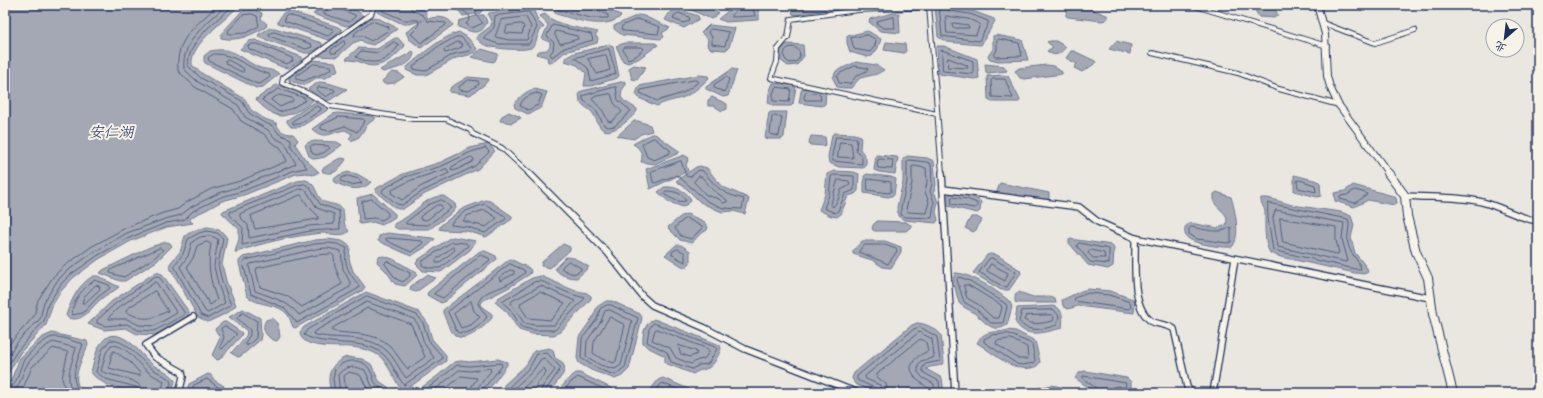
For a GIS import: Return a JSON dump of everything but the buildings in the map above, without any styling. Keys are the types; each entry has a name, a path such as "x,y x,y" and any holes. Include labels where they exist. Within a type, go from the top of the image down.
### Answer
{"street":[{"path":"375,5 371,14 291,72 282,79 282,83 307,93 330,106 413,119 447,120 470,130 473,134 502,148 535,178 608,253 642,296 652,305 705,328 745,349 858,393"},
{"path":"1192,5 1327,46"},
{"path":"1317,5 1323,23 1327,46 1327,76 1330,87 1339,105 1405,196 1407,216 1416,252 1428,278 1430,298 1453,393"},
{"path":"937,114 772,78 777,62 778,49 788,37 791,19 861,9 929,6 943,189 955,393"},
{"path":"1323,23 1375,43 1415,30"},
{"path":"1152,53 1238,73 1279,89 1339,105"},
{"path":"943,189 1078,207 1098,222 1135,238 1430,298"},
{"path":"1405,196 1475,201 1496,206 1527,219 1538,221"},
{"path":"1135,238 1135,262 1139,303 1149,319 1154,323 1170,325 1174,328 1187,387 1192,393"},
{"path":"1213,393 1235,258"},
{"path":"179,393 183,378 182,372 155,357 146,345 193,317"}],"water":[{"name":"安仁湖","path":"5,5 239,5 202,41 196,49 192,65 203,74 245,99 251,110 265,119 276,123 282,132 293,134 298,140 295,144 305,159 319,172 313,175 306,173 296,174 244,195 222,201 195,215 190,219 193,223 167,227 131,241 99,259 73,278 61,291 52,306 46,325 20,353 5,379"},
{"path":"327,5 351,8 363,16 351,25 346,26 313,14"},
{"path":"379,5 410,5 425,11 428,19 435,17 445,18 453,25 421,48 409,39 406,32 423,20 410,24 403,24 377,12"},
{"path":"448,5 480,5 482,11 480,13 463,16 459,11 449,7"},
{"path":"553,5 599,5 621,16 607,23 581,21 556,14 553,10"},
{"path":"681,5 703,5 719,13 711,19"},
{"path":"756,5 759,12 759,19 726,22 718,19 733,7"},
{"path":"791,5 822,5 827,10 796,15 793,14"},
{"path":"1067,5 1081,5 1109,16 1106,20 1102,21 1068,17 1066,16"},
{"path":"1245,5 1273,5 1278,15 1274,18 1259,17 1253,7"},
{"path":"935,6 970,10 994,19 995,21 981,45 947,42 938,37"},
{"path":"528,8 534,11 538,21 544,27 539,32 535,43 531,48 514,49 487,46 476,37 491,26 491,21 488,15 489,13"},
{"path":"678,9 698,16 699,19 684,28 665,20 670,12"},
{"path":"245,10 255,10 262,13 261,19 267,24 266,27 250,35 239,38 221,38 221,34 241,12"},
{"path":"289,11 338,27 342,30 328,40 278,23 283,13"},
{"path":"893,13 899,14 900,33 880,31 869,22 870,19"},
{"path":"545,14 549,18 562,24 598,32 595,36 598,38 597,43 565,52 553,62 548,62 547,57 536,54 539,51 547,50 550,46 550,42 542,39 548,25 540,16"},
{"path":"484,15 487,22 478,32 458,27 459,21"},
{"path":"638,15 644,16 670,28 662,33 664,37 660,39 622,35 614,29 614,26"},
{"path":"376,17 397,28 396,30 373,45 365,43 361,40 353,43 337,57 319,56 318,54 367,19"},
{"path":"709,25 735,28 729,47 726,50 711,49 707,45 708,39 701,33"},
{"path":"270,28 275,28 322,43 322,46 310,53 305,53 258,37 259,34"},
{"path":"868,31 881,39 878,48 872,56 867,57 850,52 847,43 847,36"},
{"path":"459,32 468,38 478,50 469,55 456,58 426,75 417,75 406,70 407,67 432,47 452,34"},
{"path":"996,35 1022,40 1028,60 998,61 990,59 988,56 993,49 993,36"},
{"path":"395,38 398,38 405,46 391,59 380,65 368,65 358,61 346,59 358,48 377,49"},
{"path":"255,40 302,57 303,59 289,68 282,67 240,49 249,41"},
{"path":"1056,41 1066,47 1062,52 1055,55 1052,54 1047,51 1053,47 1047,42"},
{"path":"1116,41 1131,45 1130,54 1109,49"},
{"path":"886,42 905,44 906,51 904,53 884,50"},
{"path":"625,43 655,43 658,45 638,59 628,63 623,61 616,46"},
{"path":"787,44 803,45 804,56 797,65 788,66 780,60 781,50"},
{"path":"609,45 613,47 619,76 617,78 591,86 584,86 586,73 577,65 565,61 565,58 574,53"},
{"path":"937,46 944,46 977,59 979,78 975,79 939,74"},
{"path":"482,49 498,54 495,61 493,62 471,57"},
{"path":"217,50 235,53 258,67 275,71 279,74 263,87 256,88 205,63 204,56 210,51"},
{"path":"413,51 413,57 406,64 383,72 380,70"},
{"path":"1071,51 1095,61 1096,63 1082,72 1074,68 1077,64 1066,58"},
{"path":"313,60 335,62 338,70 326,78 316,78 305,85 289,81 289,77"},
{"path":"856,62 876,65 884,70 877,74 860,78 851,88 837,87 833,78 836,71"},
{"path":"985,64 1004,66 1007,71 988,73 986,72"},
{"path":"634,65 646,67 637,80 632,79 629,68"},
{"path":"1047,65 1053,66 1062,72 1062,74 1024,79 1020,78 1015,71 1019,68"},
{"path":"732,69 737,70 728,96 723,97 706,89 706,87"},
{"path":"392,72 399,73 404,77 395,83 384,84 382,81"},
{"path":"699,75 708,76 709,78 691,94 657,106 639,98 636,94 639,86"},
{"path":"987,76 1008,76 1020,100 1019,102 994,102 988,99"},
{"path":"468,77 489,79 484,85 470,95 449,92 451,87"},
{"path":"625,81 627,83 622,90 621,97 624,101 637,109 637,111 631,118 615,129 610,131 605,130 601,128 592,112 580,102 579,93"},
{"path":"319,82 328,83 347,89 330,100 325,101 308,89"},
{"path":"773,83 792,85 796,87 793,104 791,106 775,106 768,103 769,93"},
{"path":"276,85 296,90 313,100 311,103 294,112 282,116 275,115 256,99"},
{"path":"803,88 826,92 825,104 822,106 799,103"},
{"path":"535,89 547,92 541,108 528,114 515,108 514,104 521,97 528,91"},
{"path":"712,97 727,104 727,109 722,111 714,106 708,106 708,100"},
{"path":"315,102 322,103 329,109 300,127 291,127 287,120"},
{"path":"509,112 521,118 512,123 500,121 502,116"},
{"path":"787,112 784,137 782,139 765,138 769,113"},
{"path":"338,113 371,116 376,118 368,124 359,137 351,141 349,139 352,134 345,130 324,135 316,133 312,129 333,114"},
{"path":"634,121 650,125 652,131 641,134 634,139 617,136"},
{"path":"834,133 854,134 861,136 860,149 866,158 865,167 839,167 829,163 828,157 832,135"},
{"path":"651,134 655,134 679,151 679,153 655,164 641,162 641,152 633,144"},
{"path":"811,136 825,137 826,143 824,146 810,145 809,142"},
{"path":"309,142 337,142 342,145 325,157 315,159 309,156 305,145"},
{"path":"488,144 495,151 478,169 425,194 403,209 394,207 375,191 377,188 403,174 441,162 470,148"},
{"path":"684,155 689,158 686,165 688,171 650,189 646,169"},
{"path":"876,155 898,158 895,174 874,170"},
{"path":"907,156 927,158 934,161 936,185 934,191 938,202 936,212 938,220 936,223 904,220 898,216 897,207 903,182 903,159"},
{"path":"342,158 346,159 341,167 336,171 331,173 323,172 322,169"},
{"path":"700,166 707,168 721,186 749,199 745,214 733,211 722,212 706,205 700,202 687,189 676,181 696,167"},
{"path":"834,171 854,172 859,174 858,191 855,194 848,196 841,214 837,217 831,216 819,210 825,194 827,174"},
{"path":"348,172 357,174 371,182 363,187 348,188 335,182 334,179 339,175"},
{"path":"867,174 896,179 894,195 888,197 864,193 864,176"},
{"path":"1294,175 1318,181 1320,183 1321,196 1317,197 1294,191"},
{"path":"306,180 312,184 320,199 341,208 344,213 346,228 349,231 340,235 322,233 268,242 235,252 239,239 239,229 222,213 223,211 297,181"},
{"path":"1000,183 1049,193 1049,198 1048,200 996,194"},
{"path":"1353,185 1393,196 1396,198 1397,203 1394,205 1368,200 1354,207 1335,201 1334,193 1345,191"},
{"path":"664,187 672,187 684,192 690,197 691,201 683,207 669,202 658,192"},
{"path":"1217,192 1231,197 1233,202 1237,230 1235,242 1232,247 1222,247 1200,243 1189,239 1185,234 1185,227 1190,223 1218,228 1226,225 1227,218 1214,202 1214,194"},
{"path":"950,193 958,193 975,198 981,202 980,211 977,213 948,206 946,198"},
{"path":"373,194 395,214 395,217 382,225 373,222 361,224 359,223 357,198"},
{"path":"439,196 444,196 455,204 456,208 453,212 431,228 398,229 394,227 394,224 424,203"},
{"path":"1261,198 1268,198 1292,205 1341,212 1351,216 1354,225 1351,238 1355,253 1367,268 1368,272 1364,274 1355,273 1281,257 1270,253 1266,239 1265,211"},
{"path":"485,200 490,201 512,216 512,219 486,237 467,231 439,229 441,225 462,209"},
{"path":"687,214 703,221 708,227 707,230 699,235 692,243 680,240 668,228 680,217"},
{"path":"971,217 977,217 982,220 973,232 965,228"},
{"path":"877,221 906,222 912,226 906,231 874,231 872,229 873,225"},
{"path":"207,227 218,230 227,238 222,264 226,281 236,305 229,312 208,322 198,317 169,266 180,252 185,236 192,231"},
{"path":"387,233 435,239 429,245 411,256 378,241 379,236"},
{"path":"453,237 476,241 470,250 441,272 423,271 416,264 418,260"},
{"path":"328,239 342,241 350,246 349,259 353,271 365,287 362,291 295,328 284,311 274,306 257,302 247,296 239,263 243,257 315,240"},
{"path":"1070,239 1112,245 1114,249 1113,266 1108,269 1088,265 1069,243"},
{"path":"862,241 885,241 901,247 901,252 891,268 883,267 872,260 853,254 853,251"},
{"path":"166,242 170,243 172,246 157,261 125,281 120,281 100,273 103,270 150,247"},
{"path":"563,244 570,247 570,250 550,268 541,266 542,262"},
{"path":"676,245 681,245 690,251 690,263 685,268 665,255"},
{"path":"480,251 485,251 496,256 497,259 444,302 441,303 427,295 428,292"},
{"path":"987,255 997,255 1020,270 1021,273 1009,290 1001,290 973,273"},
{"path":"383,256 393,259 417,273 417,275 405,286 395,284 387,272 377,262 378,257"},
{"path":"566,257 574,258 589,267 577,278 564,276 555,268"},
{"path":"510,259 529,268 531,271 530,274 481,303 482,307 492,314 492,318 485,325 470,336 459,337 455,335 448,324 443,310"},
{"path":"156,272 162,274 189,312 188,316 183,320 155,335 137,334 126,328 104,330 88,324 112,301"},
{"path":"955,273 968,276 984,283 1010,302 1012,307 1007,325 1002,328 993,327 985,323 959,303 953,280"},
{"path":"427,275 436,278 416,292 410,290 411,286"},
{"path":"93,276 98,276 119,287 103,297 83,317 74,319 68,318 66,315 76,293 83,284"},
{"path":"541,276 573,290 587,293 591,296 591,299 560,332 554,335 532,334 519,330 507,312 495,302 498,298 532,278"},
{"path":"1088,289 1110,291 1135,300 1134,313 1078,306 1068,309 1063,306 1062,300"},
{"path":"366,292 419,312 427,322 432,339 446,355 446,361 411,386 403,389 400,388 384,361 375,353 354,347 321,346 306,342 302,338 300,332 304,327"},
{"path":"1019,292 1033,297 1052,297 1055,299 1056,303 1015,302 1016,293"},
{"path":"606,301 612,301 640,314 642,318 629,369 622,376 615,379 591,370 579,363 577,358 579,337 593,317 597,307"},
{"path":"1055,306 1060,310 1063,319 1062,328 1042,333 1030,333 1019,327 1015,321 1017,308"},
{"path":"243,309 260,318 261,335 260,340 238,357 231,353 246,336 247,331 229,317"},
{"path":"272,318 276,322 279,329 280,337 277,341 270,338 264,330 264,323 266,320"},
{"path":"654,319 720,345 721,349 718,357 710,367 693,374 665,363 665,356 647,347 643,343 645,329 648,323"},
{"path":"223,322 226,322 242,333 220,359 217,360 212,355 220,338 215,329"},
{"path":"917,323 930,327 941,335 944,363 926,369 942,378 944,393 877,393 855,384 852,378 854,373 912,325"},
{"path":"1008,330 1016,331 1035,341 1040,362 1037,366 1021,368 1013,366 977,343 980,338 987,333"},
{"path":"52,333 87,341 88,345 78,370 77,381 78,385 88,393 5,393 5,389 11,380 20,358 41,338"},
{"path":"109,336 120,336 126,339 148,361 171,375 175,381 173,388 168,393 138,392 106,384 97,379 91,372 95,357 101,343"},
{"path":"549,348 553,350 555,358 562,362 565,368 563,374 549,393 504,393 504,385 526,365 534,351"},
{"path":"347,357 362,359 371,364 379,381 388,387 391,393 332,393 329,382 330,371 336,363"},
{"path":"498,359 507,362 507,365 490,388 483,393 414,393 454,362"},
{"path":"1085,371 1127,378 1131,382 1131,388 1139,393 1125,393 1117,390 1113,393 1096,393 1075,378 1080,372"},
{"path":"576,373 580,373 613,389 616,393 557,393 568,379"},
{"path":"208,374 224,386 220,393 186,393 189,384"},
{"path":"663,378 691,390 693,393 648,393 658,380"},
{"path":"1052,385 1061,387 1069,393 1028,393 1038,388"}]}
